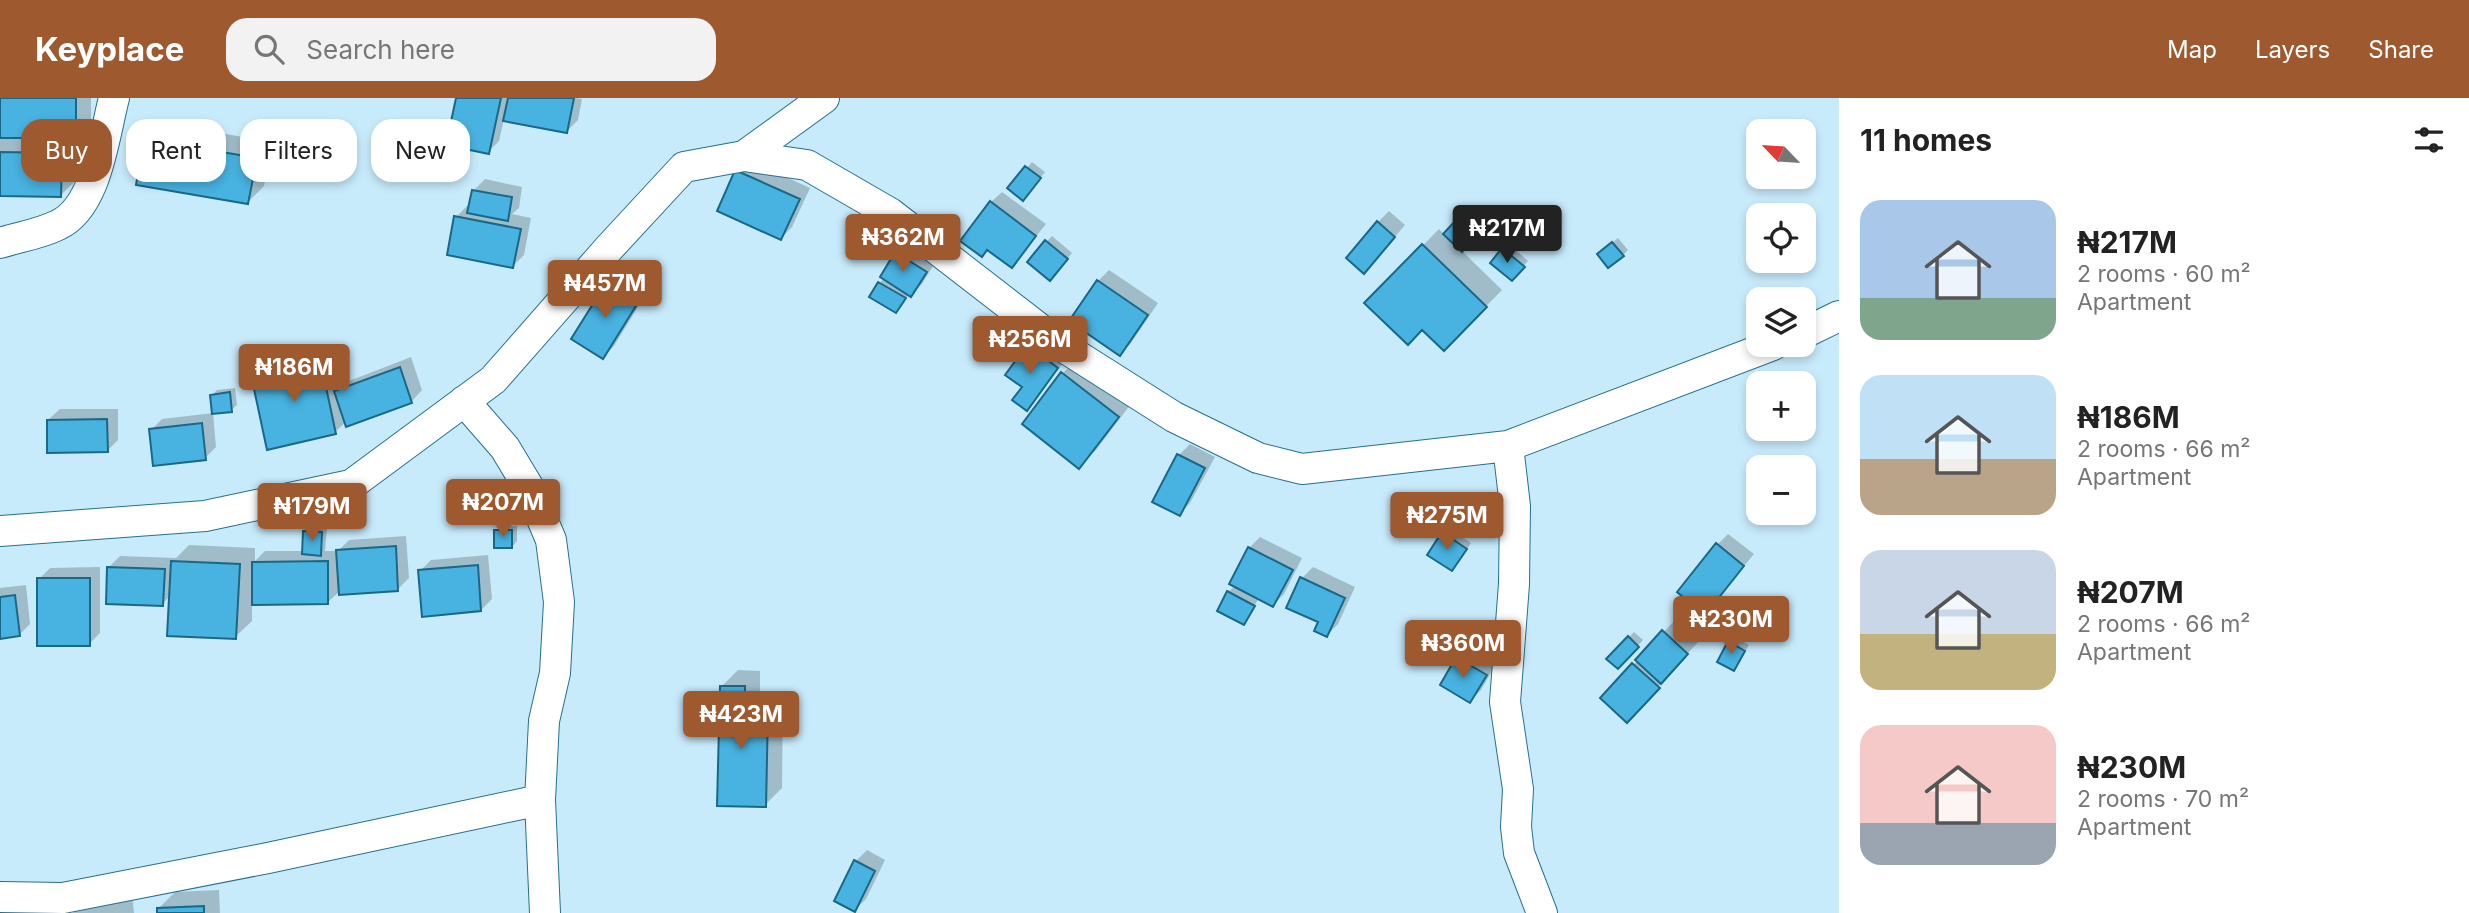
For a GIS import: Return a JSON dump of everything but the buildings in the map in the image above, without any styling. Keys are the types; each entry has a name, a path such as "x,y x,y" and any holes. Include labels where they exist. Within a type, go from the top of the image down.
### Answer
{"street":[{"path":"0,243 59,225 75,213 97,170 114,98"},
{"path":"744,156 824,98"},
{"path":"0,531 205,516 351,485 493,380 684,167 744,156 807,165 890,213 1062,346 1174,417 1258,458 1302,469 1508,446 1746,355"},
{"path":"1816,327 1839,316"},
{"path":"464,401 505,448 529,488 551,540 559,602 555,673 544,721 540,800 545,913"},
{"path":"1508,446 1515,506 1514,571 1505,702 1518,789 1516,827 1519,853 1542,913"},
{"path":"0,897 63,898 540,800"}]}
